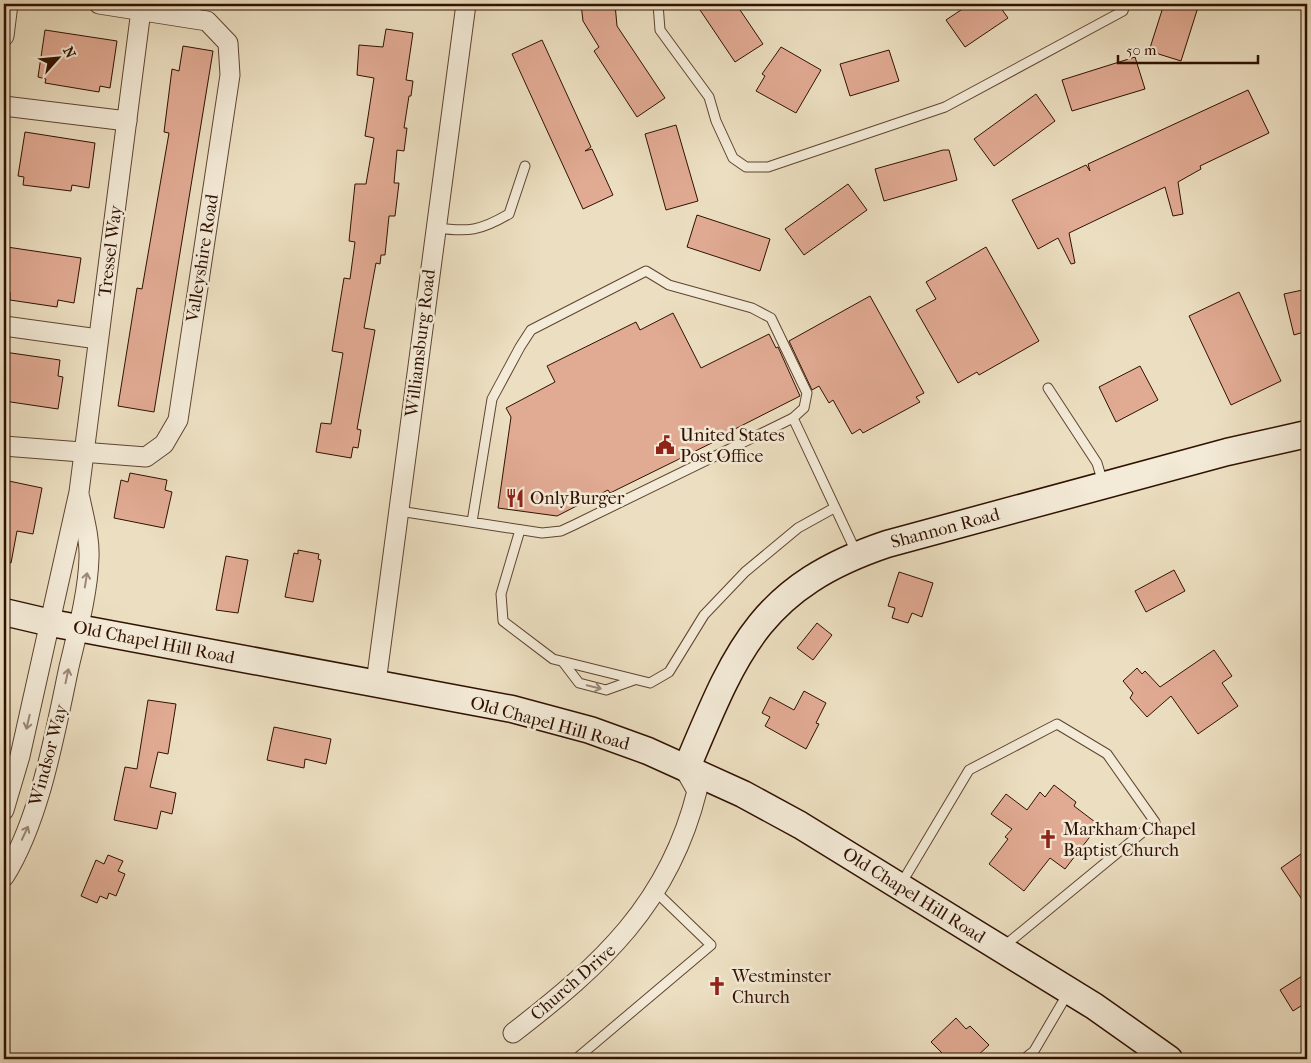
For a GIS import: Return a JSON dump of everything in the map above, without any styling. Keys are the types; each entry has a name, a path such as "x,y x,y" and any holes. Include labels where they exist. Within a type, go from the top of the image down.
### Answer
{"street":[{"path":"4,36 8,4"},
{"name":"Valleyshire Road","path":"4,446 146,456 164,444 178,420 230,75 228,43 207,21 99,4"},
{"name":"Williamsburg Road","path":"376,683 461,4"},
{"name":"Tressel Way","path":"51,623 79,492 142,10"},
{"path":"4,106 127,121"},
{"path":"4,326 98,339"},
{"name":"Shannon Road","path":"687,767 722,684 756,628 790,594 816,575 857,554 887,544 1227,452 1307,434"},
{"name":"Tressel Way","path":"78,628 89,558 87,531 79,492"},
{"name":"Old Chapel Hill Road","path":"4,612 51,623 512,709 590,730 687,767 800,825 1070,991 1169,1059"},
{"name":"Windsor Way","path":"4,810 20,756 51,623"},
{"name":"Windsor Way","path":"4,877 29,822 49,762 78,628"},
{"name":"Church Drive","path":"513,1033 591,970 616,946 655,891 690,817 697,791 685,770 687,767"}],"lane":[{"path":"658,4 660,30 710,97 716,122 734,158 746,167 768,167 946,107 1123,10 1125,4"},
{"path":"434,228 456,230 485,228 509,214 524,166"},
{"path":"399,511 520,530 550,533 561,531 793,418 804,408 807,393 772,318 752,308 669,285 646,271 531,330 492,399 472,522"},
{"path":"1048,388 1097,463 1104,486"},
{"path":"793,418 857,554"},
{"path":"520,530 501,594 503,621 553,659 650,683 669,672 704,615 745,572 798,528 834,508"},
{"path":"563,662 579,683 606,690 634,680"},
{"path":"900,886 969,770 1057,724 1107,754 1155,822 1001,949"},
{"path":"576,1059 711,945 655,891"},
{"path":"1024,1059 1034,1051 1070,991"}],"building":[{"path":"581,4 615,4 617,26 665,98 637,117 594,51 599,47 583,21"},
{"path":"696,4 736,4 763,44 735,62"},
{"path":"970,4 998,4 1008,18 965,47 946,20"},
{"path":"1164,4 1199,4 1181,61 1149,51"},
{"path":"386,29 413,33 406,80 413,81 404,128 407,128 404,151 397,150 394,183 399,183 395,216 389,216 385,255 381,255 380,264 376,263 364,328 375,330 357,429 361,430 358,448 353,447 351,458 316,452 321,423 331,424 343,353 332,351 344,278 350,279 355,242 349,241 355,184 366,184 374,138 365,136 374,78 357,75 359,45 383,47"},
{"path":"45,30 117,41 110,88 100,86 99,92 45,83 46,79 38,77"},
{"path":"542,40 591,147 585,151 592,149 613,195 583,209 512,54"},
{"path":"183,46 213,51 154,412 118,406 137,288 142,289 169,133 164,132 172,69 179,71"},
{"path":"781,47 821,70 796,113 756,91 765,76 762,74"},
{"path":"889,50 899,81 850,96 840,64"},
{"path":"1135,57 1145,89 1072,111 1062,80"},
{"path":"1248,90 1269,133 1200,166 1201,169 1178,182 1183,214 1173,216 1165,187 1069,233 1075,263 1071,264 1058,238 1038,249 1012,200 1086,165 1090,171 1088,164"},
{"path":"1036,94 1055,121 994,166 974,139"},
{"path":"676,125 698,201 666,210 645,134"},
{"path":"25,132 95,143 89,188 72,185 71,191 23,185 24,177 18,176"},
{"path":"949,150 957,180 884,201 875,169"},
{"path":"848,184 867,210 804,255 785,229"},
{"path":"697,215 770,239 760,271 687,247"},
{"path":"7,247 81,258 74,303 58,300 57,307 10,300 10,292 4,291"},
{"path":"986,247 1039,341 979,375 977,372 958,383 916,310 936,299 926,282"},
{"path":"1307,289 1307,331 1294,335 1284,294"},
{"path":"1239,292 1281,381 1231,405 1189,316"},
{"path":"870,296 924,393 916,397 920,402 863,433 860,429 852,434 833,400 829,403 819,386 812,390 789,341"},
{"path":"673,313 701,368 769,334 776,348 778,347 800,396 731,431 732,433 610,493 608,490 557,516 498,508 511,417 506,408 555,382 547,366 636,322 640,330"},
{"path":"4,352 60,360 58,376 63,377 58,409 4,401"},
{"path":"1140,366 1158,400 1116,422 1099,387"},
{"path":"130,473 167,480 165,490 172,492 164,528 114,518 121,480 128,482"},
{"path":"4,480 42,488 33,534 17,531 11,563 4,562"},
{"path":"298,550 319,554 318,559 321,560 313,602 285,597 294,553 298,554"},
{"path":"226,556 248,560 238,613 216,610"},
{"path":"1174,570 1185,591 1146,612 1135,591"},
{"path":"899,572 933,583 922,617 912,613 908,623 892,618 895,608 888,606"},
{"path":"817,623 832,635 813,660 797,648"},
{"path":"1214,650 1232,676 1222,683 1238,706 1198,734 1171,696 1147,717 1130,698 1133,693 1123,681 1137,668 1142,674 1145,671 1160,687"},
{"path":"804,691 826,703 816,723 819,724 806,749 765,726 770,717 762,713 770,697 794,710"},
{"path":"148,700 176,704 168,754 158,752 150,787 176,793 172,814 161,811 157,829 114,820 125,767 137,769"},
{"path":"274,727 331,739 326,764 305,759 304,768 267,760"},
{"path":"1054,785 1076,802 1074,806 1099,825 1065,869 1050,858 1024,891 989,864 1008,839 1005,837 1012,829 991,814 1006,794 1027,810 1040,792 1045,797"},
{"path":"1301,854 1307,864 1307,907 1281,868"},
{"path":"108,855 123,861 118,871 125,874 116,896 109,893 107,899 100,896 97,903 81,896 96,860 104,864"},
{"path":"1307,973 1307,1002 1293,1011 1280,990"},
{"path":"956,1018 966,1029 970,1026 989,1045 974,1059 948,1059 931,1042"}],"place":[{"name":"United States Post Office","path":"665,445"},
{"name":"OnlyBurger","path":"515,498"},
{"name":"Markham Chapel Baptist Church","path":"1048,839"},
{"name":"Westminster Church","path":"717,986"}]}
